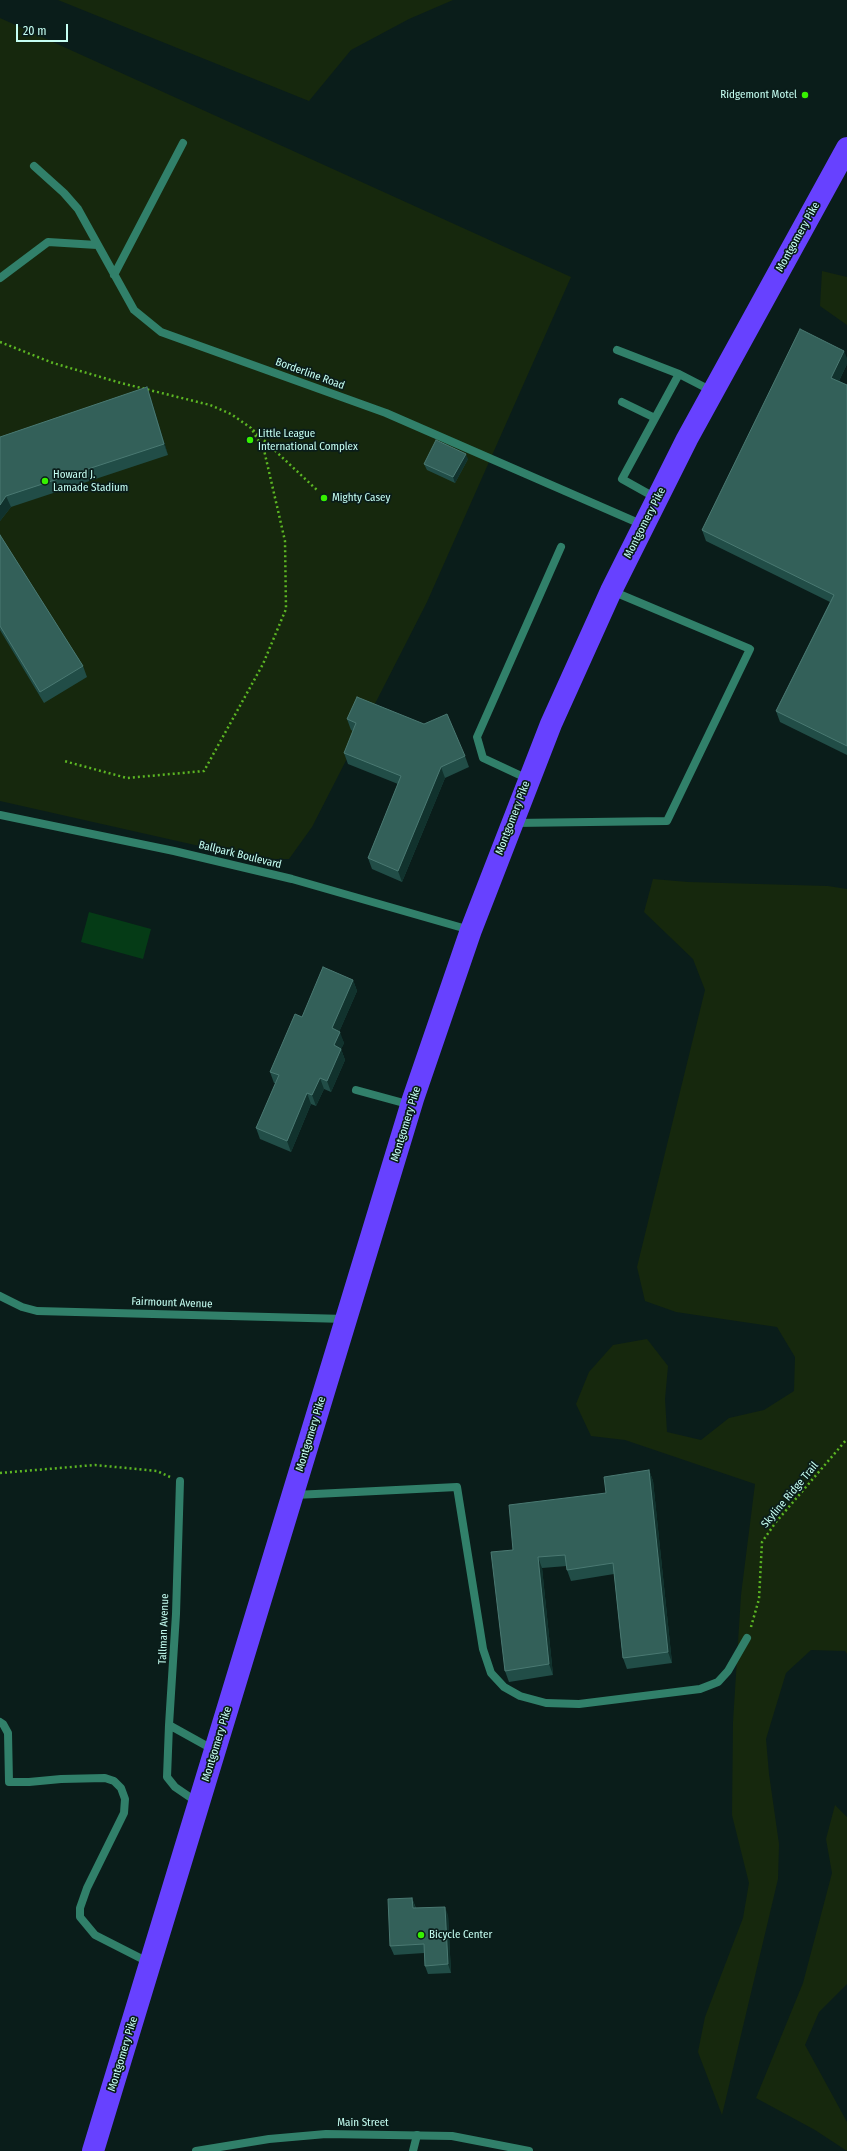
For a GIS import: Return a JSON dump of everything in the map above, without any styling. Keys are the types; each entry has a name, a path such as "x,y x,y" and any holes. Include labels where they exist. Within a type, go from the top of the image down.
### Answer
{"highway":[{"name":"Montgomery Pike","path":"93,2151 412,1105 471,930 511,823 571,678 611,590 643,525 713,391 847,148"}],"street":[{"path":"114,275 183,143"},
{"name":"Borderline Road","path":"34,166 64,192 78,210 134,310 161,332 386,413 643,525"},
{"path":"0,278 48,242 97,245"},
{"path":"617,350 678,374 713,391"},
{"path":"657,499 622,480 678,374"},
{"path":"622,402 655,418"},
{"path":"528,779 483,758 477,737 561,547"},
{"path":"511,823 667,821 750,649 611,590"},
{"name":"Ballpark Boulevard","path":"0,815 174,851 292,879 471,930"},
{"path":"356,1090 412,1105"},
{"name":"Fairmount Avenue","path":"0,1296 22,1307 37,1310 346,1319"},
{"name":"Tallman Avenue","path":"180,1481 176,1622 167,1777 175,1787 199,1803"},
{"path":"293,1495 457,1487 483,1649 491,1673 504,1687 520,1696 546,1703 579,1704 700,1689 718,1682 728,1672 747,1638"},
{"path":"0,1722 4,1724 8,1733 9,1782 105,1778 114,1781 121,1788 125,1799 124,1813 87,1888 80,1908 80,1917 95,1935 150,1963"},
{"path":"169,1725 215,1750"},
{"name":"Main Street","path":"196,2151 231,2148 268,2139 326,2134 452,2136 530,2151"},
{"path":"413,2151 417,2135"}],"path":[{"path":"0,342 60,365 210,405 231,414 252,428 317,490"},
{"path":"64,761 128,778 204,771 263,664 286,609 285,541 264,450 252,428"},
{"name":"Skyline Ridge Trail","path":"747,1638 759,1599 762,1542 776,1522 847,1440"},
{"path":"0,1473 95,1465 157,1471 180,1481"}],"shaded area":[{"path":"58,0 453,0 409,19 351,50 309,101"},
{"name":"Little League International Complex","path":"0,18 571,277 427,602 312,827 289,859 257,859 0,801"},
{"path":"822,271 847,277 847,325 820,306"},
{"path":"653,879 688,882 828,886 847,889 847,1654 845,1651 811,1650 786,1673 766,1739 769,1774 779,1844 778,1879 722,2115 698,2052 705,2017 743,1918 749,1883 732,1815 733,1722 741,1595 755,1484 625,1440 591,1436 576,1404 589,1372 613,1345 647,1339 668,1366 665,1399 667,1432 701,1440 729,1418 764,1410 794,1391 795,1357 777,1327 676,1312 645,1301 637,1267 705,990 693,959 644,912"},
{"path":"89,912 151,929 143,959 81,942"},
{"path":"835,1805 847,1817 847,1984 819,2012 805,2045 847,2122 847,2151 815,2130 756,2098 803,1983 832,1873 826,1839"}],"building":[{"path":"800,329 844,351 831,378 847,385 847,746 776,711 834,595 702,530"},
{"name":"Howard J. Lamade Stadium","path":"147,387 164,444 6,496 0,505 0,437"},
{"path":"436,440 466,454 453,477 424,464"},
{"path":"0,535 83,666 40,692 0,626"},
{"path":"357,697 424,724 447,714 465,756 441,767 398,871 368,858 401,776 344,753 356,723 347,719"},
{"path":"323,967 353,980 332,1028 340,1032 334,1045 341,1049 327,1081 320,1078 312,1095 307,1093 287,1141 256,1128 279,1075 270,1072 295,1014 302,1017"},
{"path":"649,1470 668,1652 623,1658 613,1563 567,1570 565,1555 538,1557 549,1664 505,1671 491,1552 513,1550 509,1505 606,1493 604,1477"},
{"name":"Bicycle Center","path":"412,1898 413,1908 445,1907 448,1964 425,1966 424,1944 390,1946 388,1899"}],"place":[{"name":"Ridgemont Motel","path":"805,95"},
{"name":"Little League International Complex","path":"250,440"},
{"name":"Howard J. Lamade Stadium","path":"45,481"},
{"name":"Mighty Casey","path":"324,498"},
{"name":"Bicycle Center","path":"421,1935"}]}
